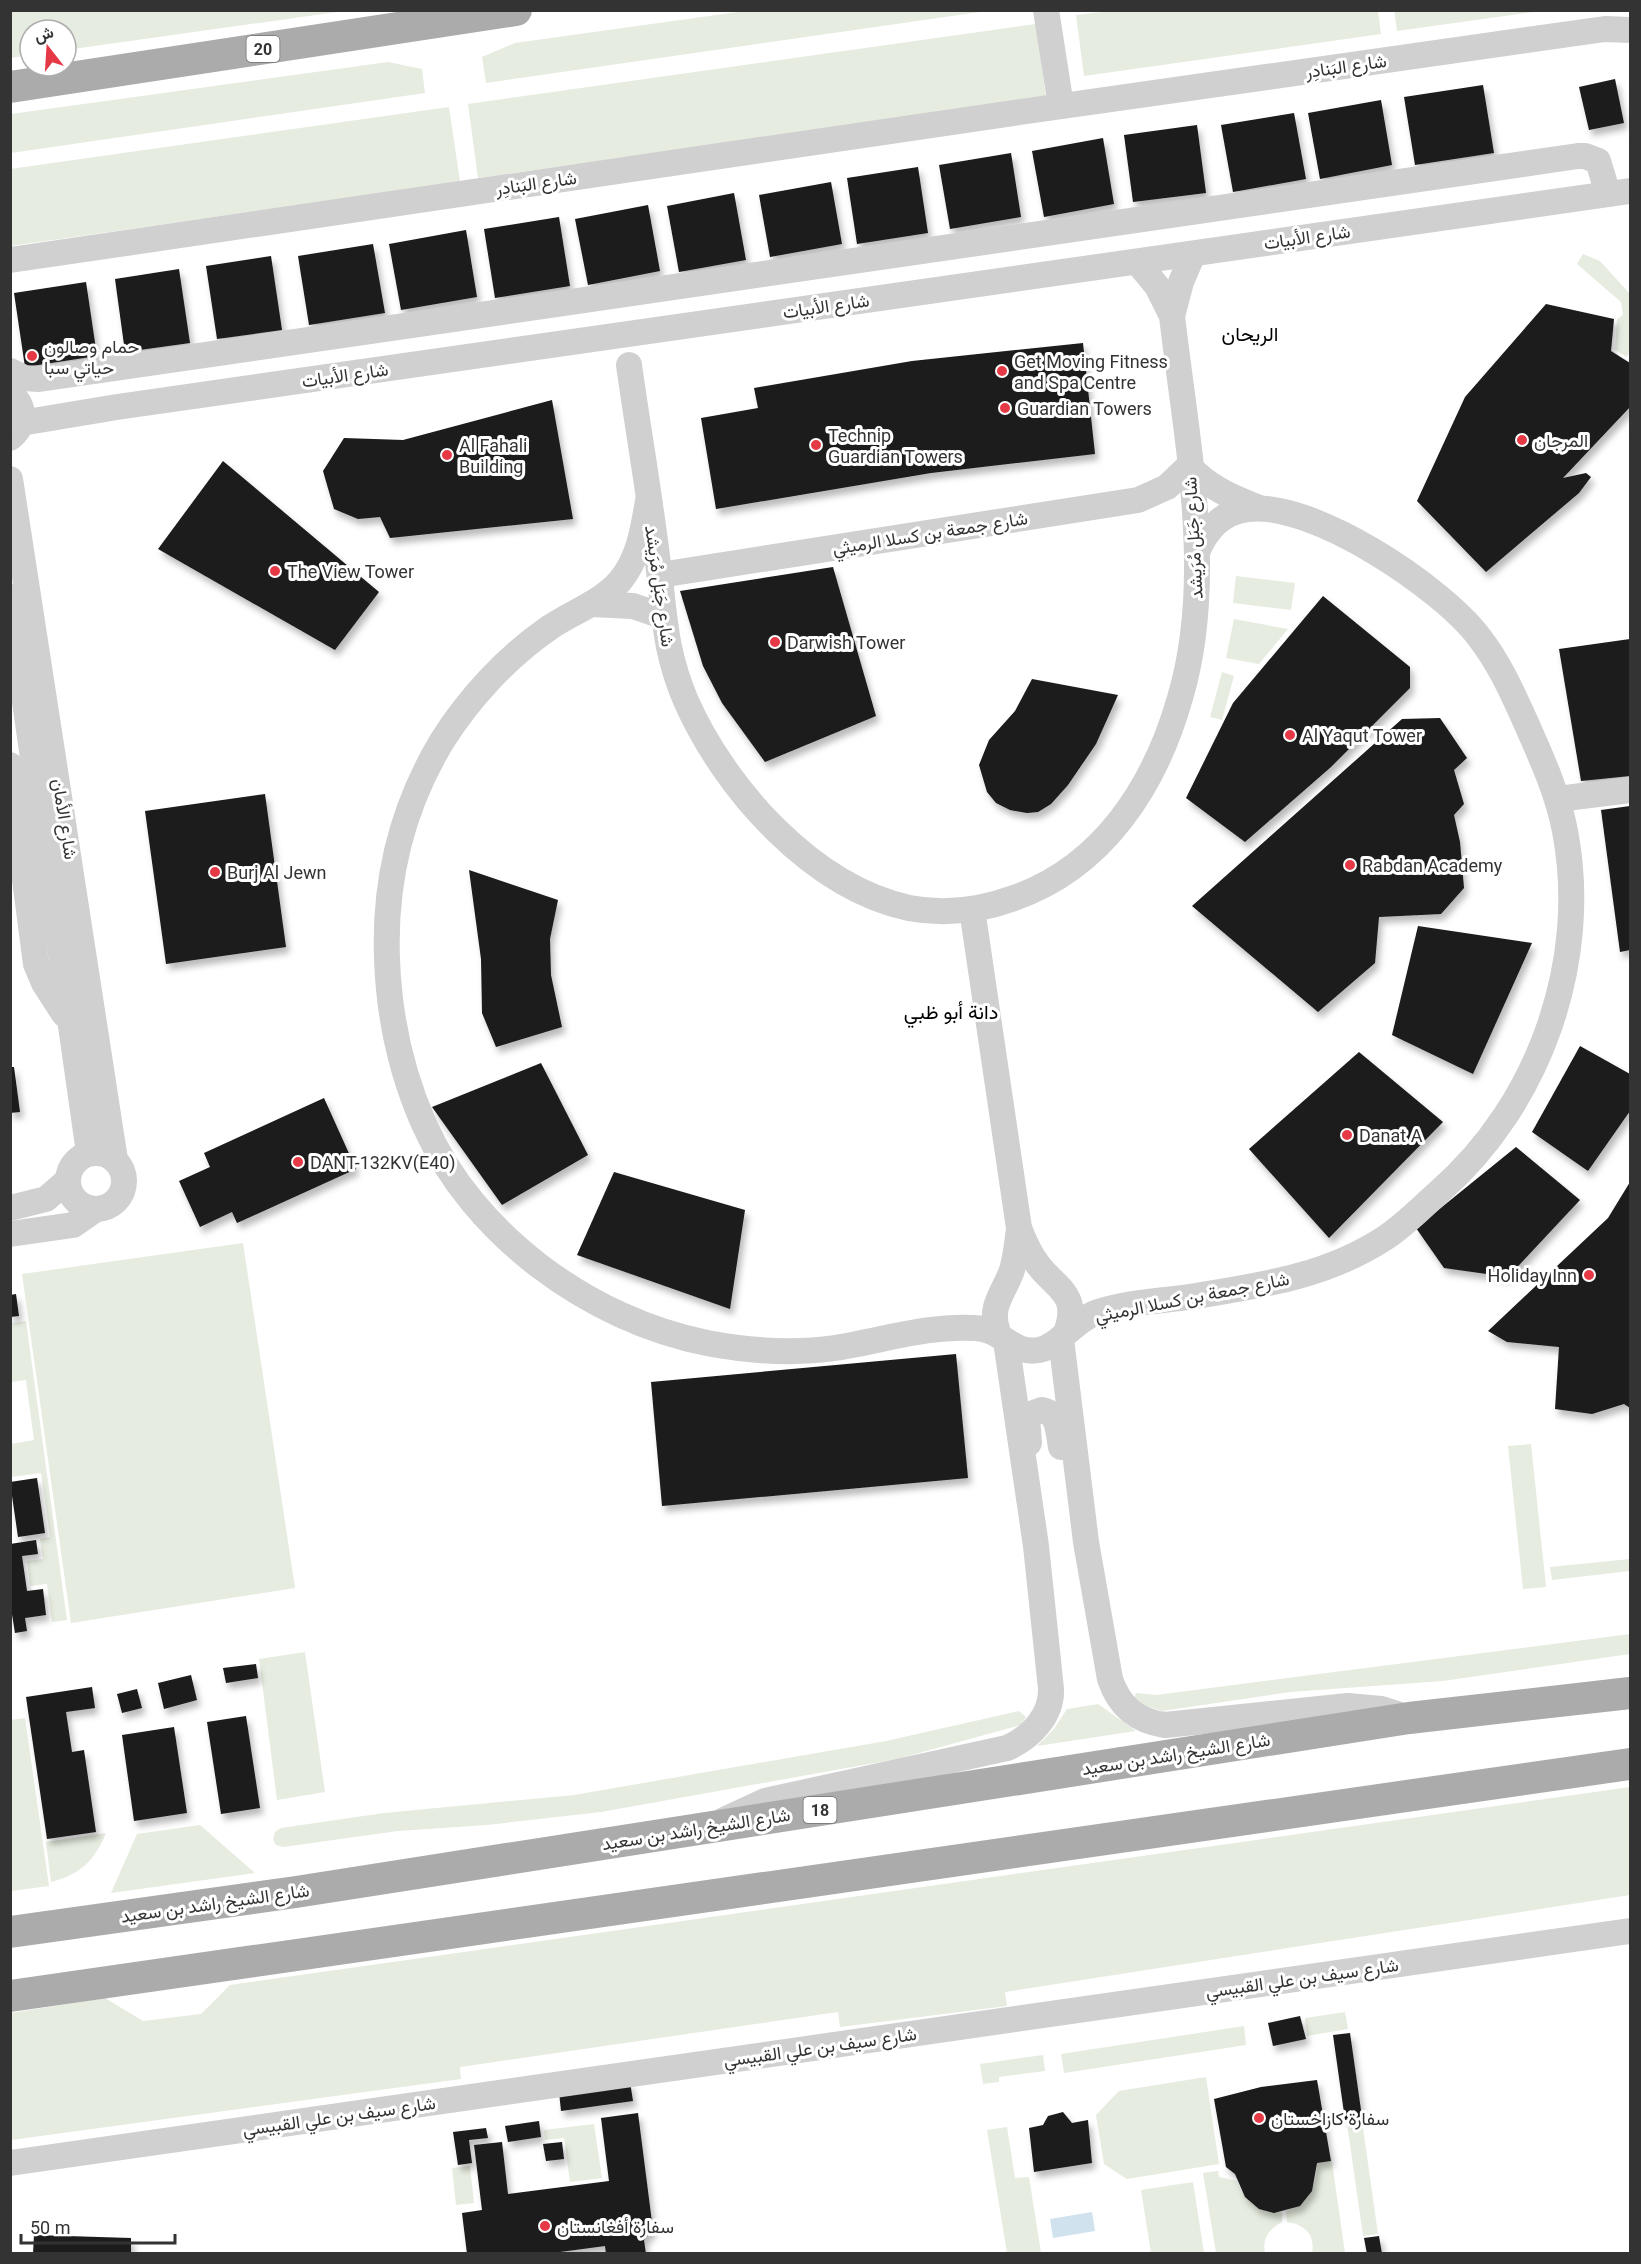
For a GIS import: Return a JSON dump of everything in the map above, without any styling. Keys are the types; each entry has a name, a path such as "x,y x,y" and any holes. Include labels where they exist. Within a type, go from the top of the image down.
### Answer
{"main road":[{"name":"20","path":"14,89 516,10"},
{"name":"شارع الشيخ راشد بن سعيد","path":"10,1932 296,1892 1409,1718 1630,1693"},
{"path":"10,1996 1630,1764"}],"street":[{"path":"1046,10 1061,106"},
{"name":"شارع البَنادِر","path":"10,260 1061,106 1605,29 1630,30"},
{"path":"10,371 24,378 39,379 1585,156 1593,158 1601,166 1619,192"},
{"name":"شارع الأبيات","path":"16,430 117,407 1619,192"},
{"path":"1159,217 1165,258"},
{"name":"شارع جَبَل مُرَيشد","path":"1172,316 1181,282 1193,254"},
{"name":"شارع جَبَل مُرَيشد","path":"629,365 660,574 662,616 678,682 702,732 735,782 795,848 850,884 898,904 937,911 972,909 1027,894 1069,871 1106,839 1135,800 1166,740 1187,674 1196,606 1197,552 1190,466 1172,316 1157,286 1137,262"},
{"path":"540,307 546,346"},
{"path":"595,339 614,351 629,365 653,331"},
{"path":"117,367 108,388 117,407"},
{"path":"10,393 22,408 16,430"},
{"path":"1190,466 1200,478 1221,492 1262,508"},
{"name":"شارع جمعة بن كسلا الرميثي","path":"660,574 1138,500 1167,487 1190,466"},
{"name":"شارع الأمان","path":"10,479 70,1024 89,1154"},
{"name":"شارع جمعة بن كسلا الرميثي","path":"648,501 635,556 621,579 591,604 553,625 527,645 480,691 445,736 426,770 401,829 392,863 387,897 388,981 400,1057 425,1128 463,1188 489,1220 518,1249 550,1275 599,1304 660,1331 701,1342 742,1349 785,1351 827,1349 957,1327 985,1328 1021,1349 1037,1351 1052,1345 1085,1318 1106,1310 1265,1286 1322,1270 1392,1234 1455,1178 1491,1138 1520,1094 1543,1046 1560,996 1570,929 1572,891 1567,838 1558,799 1499,665 1474,630 1453,608 1408,572 1380,554 1311,522 1262,508 1241,510 1222,518 1207,533 1197,552"},
{"name":"شارع الأمان","path":"10,596 29,657 115,1160"},
{"name":"شارع جمعة بن كسلا الرميثي","path":"591,604 619,604 662,616"},
{"path":"10,765 36,964 44,983 70,1024"},
{"path":"1558,799 1630,790"},
{"path":"972,909 1019,1228 1033,1258 1068,1298 1070,1320 1064,1334 1086,1542 1110,1679 1120,1701 1144,1720 1175,1725 1348,1706 1381,1709 1409,1718"},
{"path":"10,1234 73,1225 120,1196 124,1177 115,1160 98,1153 89,1154 74,1163 68,1180 69,1189 79,1203 96,1209"},
{"path":"10,1208 46,1199 68,1180"},
{"path":"715,1826 747,1807 765,1801 1007,1748 1028,1737 1042,1719 1051,1698 1036,1546 1002,1336 995,1324 995,1307 1011,1272 1019,1228"},
{"path":"1036,1546 1041,1534 1041,1521 1026,1424 1031,1414 1042,1410 1052,1414 1056,1419 1073,1511 1086,1542"},
{"name":"شارع سيف بن علي القبيسي","path":"10,2163 1630,1931"}],"shaded area":[{"path":"11,10 344,11 78,48 78,18 18,18 18,57 11,58"},
{"path":"1394,10 1541,10 1541,11 1397,31"},
{"path":"745,11 987,11 486,83 482,57 515,43"},
{"path":"1111,11 1378,11 1381,34 1084,76 1076,15"},
{"path":"1036,24 1046,98 478,178 468,104"},
{"path":"388,62 422,69 425,93 11,153 11,114"},
{"path":"449,107 460,182 11,246 10,169"},
{"path":"1583,254 1600,261 1630,294 1630,350 1627,357 1615,350 1617,319 1623,315 1621,302 1577,264"},
{"path":"1236,576 1295,583 1291,610 1233,603"},
{"path":"1234,619 1288,629 1259,664 1226,658"},
{"path":"1222,672 1234,676 1222,720 1210,717"},
{"path":"243,1243 295,1588 71,1623 22,1274"},
{"path":"26,1321 67,1620 52,1622 47,1584 30,1586 27,1561 43,1559 40,1539 50,1537 41,1473 11,1477 11,1444 34,1440 26,1380 11,1382 11,1323"},
{"path":"1531,1444 1546,1587 1523,1589 1508,1446"},
{"path":"1630,1559 1630,1571 1552,1580 1550,1567"},
{"path":"1630,1634 1630,1654 1443,1681 1290,1692 1162,1711 1143,1705 1134,1698 1136,1693 1156,1695"},
{"path":"305,1652 325,1792 277,1800 259,1659"},
{"path":"1098,1704 1136,1731 1037,1746 1054,1729 1067,1709"},
{"path":"1019,1711 1026,1717 1021,1725 897,1759 601,1812 487,1825 398,1831 283,1847 276,1845 273,1839 275,1832 281,1828 384,1813 574,1795 886,1741"},
{"path":"25,1718 49,1886 11,1891 11,1720"},
{"path":"1630,1787 1630,1895 1005,1992 1007,2006 840,2027 838,2012 460,2067 461,2079 11,2140 11,2013 105,1998 143,2021 201,2014 230,1985"},
{"path":"200,1825 255,1873 111,1893 137,1834"},
{"path":"106,1833 97,1851 85,1865 71,1875 51,1882 46,1842"},
{"path":"1345,2012 1348,2029 1307,2036 1305,2018"},
{"path":"1244,2026 1246,2045 1064,2073 1061,2054"},
{"path":"1043,2055 1045,2071 999,2077 999,2082 983,2084 980,2064"},
{"path":"1206,2077 1219,2164 1127,2179 1104,2164 1096,2115 1119,2091"},
{"path":"1362,2121 1378,2234 1363,2236 1347,2123"},
{"path":"594,2124 602,2178 570,2182 564,2138 545,2140 544,2130"},
{"path":"1007,2127 1015,2178 1029,2177 1041,2253 1007,2253 987,2130"},
{"path":"1331,2155 1345,2253 1312,2253 1310,2236 1299,2225 1287,2222 1286,2211 1306,2198 1313,2186 1317,2163 1331,2161"},
{"path":"470,2166 474,2203 456,2205 452,2168"},
{"path":"1218,2171 1219,2177 1237,2181 1244,2194 1260,2209 1282,2212 1282,2222 1270,2231 1266,2238 1265,2253 1216,2253 1203,2173"},
{"path":"1193,2182 1204,2253 1151,2253 1141,2190"}],"water":[{"path":"1092,2212 1095,2231 1053,2238 1050,2219"}],"building":[{"path":"1615,79 1624,123 1589,130 1579,87"},
{"path":"1483,85 1494,153 1415,165 1404,97"},
{"path":"1381,100 1392,165 1320,179 1308,113"},
{"path":"1294,113 1306,179 1233,192 1221,125"},
{"path":"1197,125 1206,193 1133,202 1124,135"},
{"path":"1103,138 1114,204 1044,217 1032,151"},
{"path":"1011,153 1021,217 950,229 939,165"},
{"path":"918,167 928,233 857,244 847,178"},
{"path":"831,182 842,244 770,257 759,195"},
{"path":"734,193 746,260 679,272 667,206"},
{"path":"648,205 660,271 588,285 575,219"},
{"path":"559,217 570,286 495,298 484,229"},
{"path":"466,230 477,297 401,310 389,244"},
{"path":"373,244 385,313 309,325 298,256"},
{"path":"271,256 282,330 217,339 206,266"},
{"path":"179,269 190,343 125,352 115,279"},
{"path":"86,282 97,356 25,367 14,293"},
{"name":"المرجان","path":"1546,304 1614,319 1611,351 1630,363 1630,407 1563,478 1586,473 1591,477 1579,493 1486,572 1417,501 1465,397"},
{"path":"1083,343 1095,454 931,473 716,509 701,418 758,408 754,388 912,361"},
{"name":"Al Fahali Building","path":"552,400 573,519 390,538 380,517 358,519 334,509 323,471 344,438 403,440"},
{"name":"The View Tower","path":"223,461 379,592 335,650 158,549"},
{"name":"Darwish Tower","path":"833,567 876,716 765,762 722,703 703,666 680,591"},
{"name":"Al Yaqut Tower","path":"1323,596 1410,667 1410,688 1331,767 1245,842 1186,798 1233,703"},
{"path":"1630,639 1630,776 1581,781 1559,649"},
{"path":"1032,679 1118,695 1096,744 1068,785 1051,804 1038,812 1027,813 1010,810 996,803 987,792 979,765 989,740 1015,711"},
{"name":"Rabdan Academy","path":"1440,718 1467,758 1454,770 1464,804 1454,815 1460,842 1464,888 1441,914 1379,917 1375,963 1318,1012 1192,906 1402,719"},
{"name":"Burj Al Jewn","path":"265,794 286,947 166,964 145,811"},
{"path":"1630,806 1630,950 1620,952 1601,810"},
{"path":"469,870 558,900 550,939 551,975 562,1027 496,1047 482,1013 481,959"},
{"path":"1418,926 1532,943 1473,1074 1392,1035"},
{"path":"1580,1046 1630,1074 1630,1111 1588,1171 1532,1132"},
{"name":"Danat A","path":"1359,1052 1443,1122 1329,1238 1249,1149"},
{"path":"541,1063 588,1155 502,1205 432,1107"},
{"path":"10,1067 14,1067 20,1112 10,1113"},
{"path":"324,1098 356,1169 237,1223 232,1212 200,1227 179,1181 210,1167 204,1153"},
{"path":"1516,1147 1580,1200 1508,1277 1444,1268 1416,1228"},
{"path":"614,1172 745,1210 730,1309 577,1255"},
{"name":"Holiday Inn","path":"1630,1182 1630,1408 1624,1404 1592,1414 1555,1409 1559,1347 1507,1342 1488,1331 1608,1218"},
{"path":"16,1294 19,1316 10,1317 10,1295"},
{"path":"956,1354 968,1478 662,1506 651,1382"},
{"path":"37,1478 45,1533 18,1537 10,1482"},
{"path":"36,1540 38,1554 22,1556 27,1591 43,1589 46,1615 25,1618 27,1631 15,1633 10,1602 10,1544"},
{"path":"256,1664 258,1678 226,1683 223,1668"},
{"path":"191,1675 197,1700 164,1709 158,1683"},
{"path":"92,1687 95,1708 66,1712 72,1752 84,1750 96,1832 47,1839 26,1697"},
{"path":"137,1689 142,1708 122,1713 117,1694"},
{"path":"246,1716 260,1808 221,1814 207,1722"},
{"path":"174,1727 187,1813 134,1821 122,1735"},
{"path":"1300,2016 1306,2039 1273,2046 1268,2023"},
{"path":"1350,2033 1362,2117 1345,2120 1333,2035"},
{"path":"1317,2080 1331,2161 1317,2163 1312,2191 1300,2206 1274,2213 1259,2209 1245,2197 1235,2174 1226,2167 1214,2099 1261,2087"},
{"path":"630,2082 633,2101 561,2111 559,2092"},
{"path":"1063,2112 1072,2123 1088,2120 1092,2163 1034,2172 1029,2128 1043,2125 1048,2116"},
{"path":"638,2113 653,2230 644,2240 646,2254 606,2254 605,2246 545,2254 467,2254 462,2213 482,2210 474,2145 502,2142 508,2194 609,2181 601,2118"},
{"path":"539,2121 541,2137 508,2142 505,2126"},
{"path":"486,2128 488,2138 469,2140 472,2163 458,2165 453,2132"},
{"path":"562,2142 564,2159 546,2161 543,2144"},
{"path":"34,2235 131,2238 131,2254 33,2254"},
{"path":"1379,2236 1382,2254 1367,2254 1364,2238"}],"place":[{"name":"حمام وصالون حياتي سبا","path":"32,356"},
{"name":"Get Moving Fitness and Spa Centre","path":"1002,371"},
{"name":"Guardian Towers","path":"1005,408"},
{"name":"المرجان","path":"1522,440"},
{"name":"Technip Guardian Towers","path":"816,445"},
{"name":"Al Fahali Building","path":"447,455"},
{"name":"The View Tower","path":"275,571"},
{"name":"Darwish Tower","path":"775,642"},
{"name":"Al Yaqut Tower","path":"1290,735"},
{"name":"Rabdan Academy","path":"1350,865"},
{"name":"Burj Al Jewn","path":"215,872"},
{"name":"Danat A","path":"1347,1135"},
{"name":"DANT-132KV(E40)","path":"298,1162"},
{"name":"Holiday Inn","path":"1589,1275"},
{"name":"سفارة كازاخستان","path":"1259,2118"},
{"name":"سفارة أفغانستان","path":"545,2226"}],"district":[{"name":"الريحان","path":"1250,334"},
{"name":"دانة أبو ظبي","path":"951,1012"}]}
